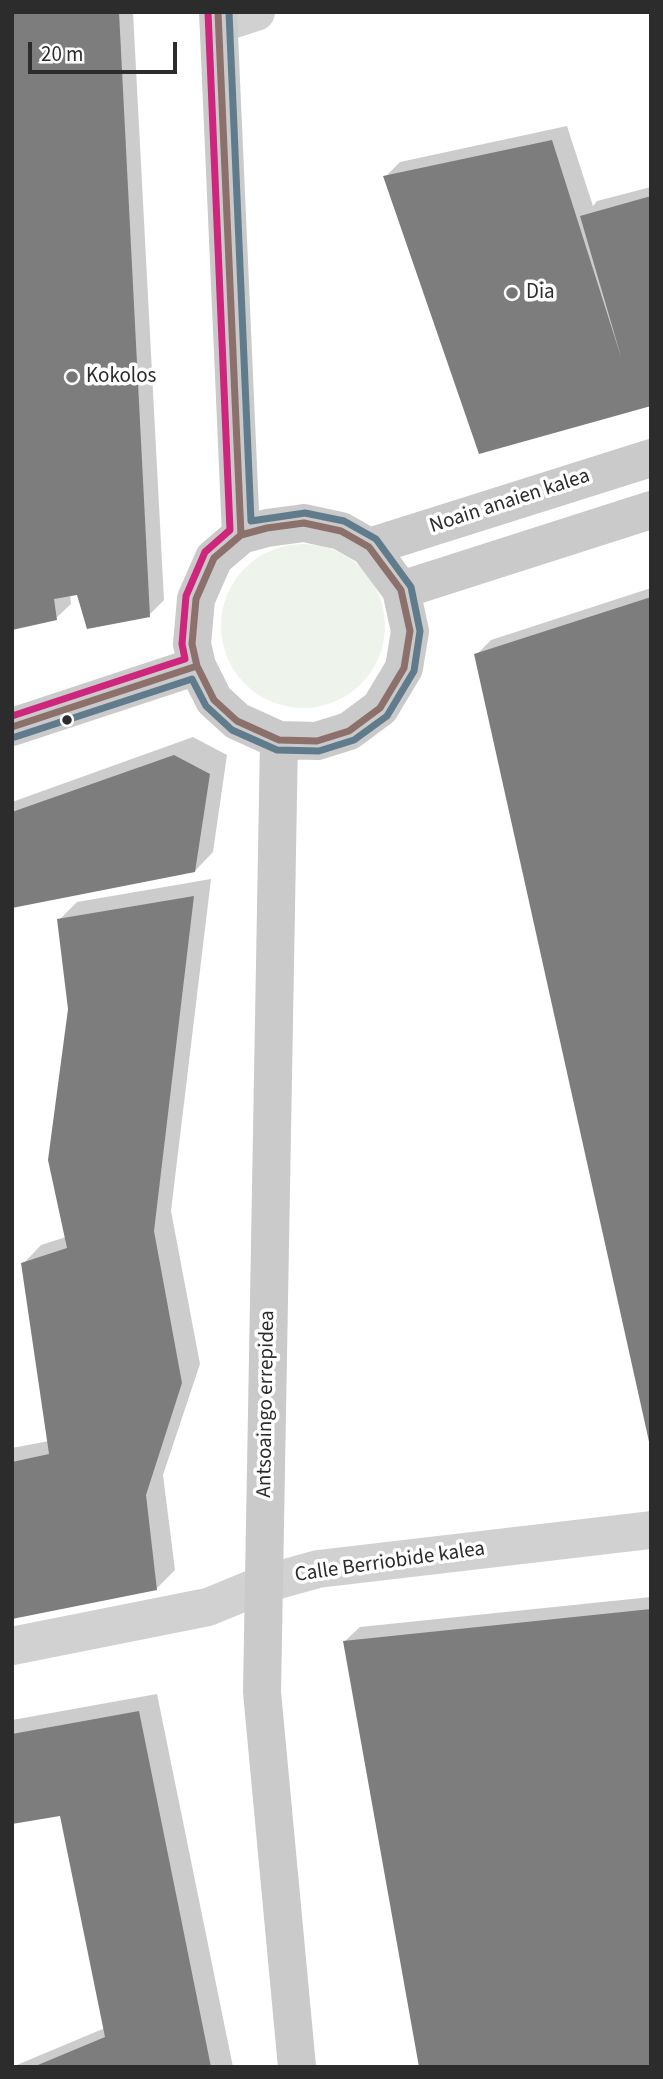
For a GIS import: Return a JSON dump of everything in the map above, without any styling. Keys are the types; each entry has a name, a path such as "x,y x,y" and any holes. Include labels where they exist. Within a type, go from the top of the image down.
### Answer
{"street":[{"path":"241,535 218,18 256,12"},
{"name":"Noain anaien kalea","path":"369,547 651,458"},
{"path":"401,590 651,510"},
{"path":"304,523 341,531 369,547 401,590 410,631 404,667 380,708 349,731 317,741 279,740 237,721 214,700 197,666 192,644 196,599 214,558 241,535 304,523"},
{"path":"12,727 197,666"},
{"name":"Antsoaingo errepidea","path":"279,740 262,1692 297,2067"},
{"name":"Calle Berriobide kalea","path":"12,1646 208,1607 264,1584 318,1569 651,1530"}],"shaded area":[{"path":"303,544 334,550 361,568 379,595 385,626 379,657 361,684 334,702 303,708 272,702 245,684 227,657 221,626 227,595 245,568 272,550"}],"building":[{"path":"12,12 119,12 150,617 87,629 77,595 54,599 57,620 12,630"},
{"name":"Dia","path":"552,140 622,360 580,216 651,196 651,406 479,454 383,176"},
{"path":"651,597 651,1446 650,1446 474,654"},
{"path":"174,755 210,774 195,872 12,908 12,812"},
{"path":"194,896 154,1231 182,1383 146,1495 157,1590 12,1619 12,1462 49,1454 21,1263 67,1248 48,1160 68,1009 57,919"},
{"path":"651,1609 651,2067 419,2067 343,1641"},
{"path":"139,1711 211,2067 33,2067 105,2037 60,1816 12,1824 12,1734"}],"transit line":[{"path":"12,716 185,659 182,644 186,596 205,552 230,530 208,12"},
{"path":"218,12 241,535"},
{"path":"15,737 192,679 206,706 232,730 277,750 319,751 354,740 387,716 414,671 420,631 411,587 376,539 344,521 305,513 251,521 229,12"},
{"path":"304,523 341,531 369,547 401,590 410,631 404,668 380,708 349,731 317,741 279,740 237,721 214,700 197,666 192,644 196,599 214,558 241,535 304,523"},
{"path":"12,727 197,666"}],"place":[{"name":"Dia","path":"512,293"},
{"name":"Kokolos","path":"72,377"}]}
